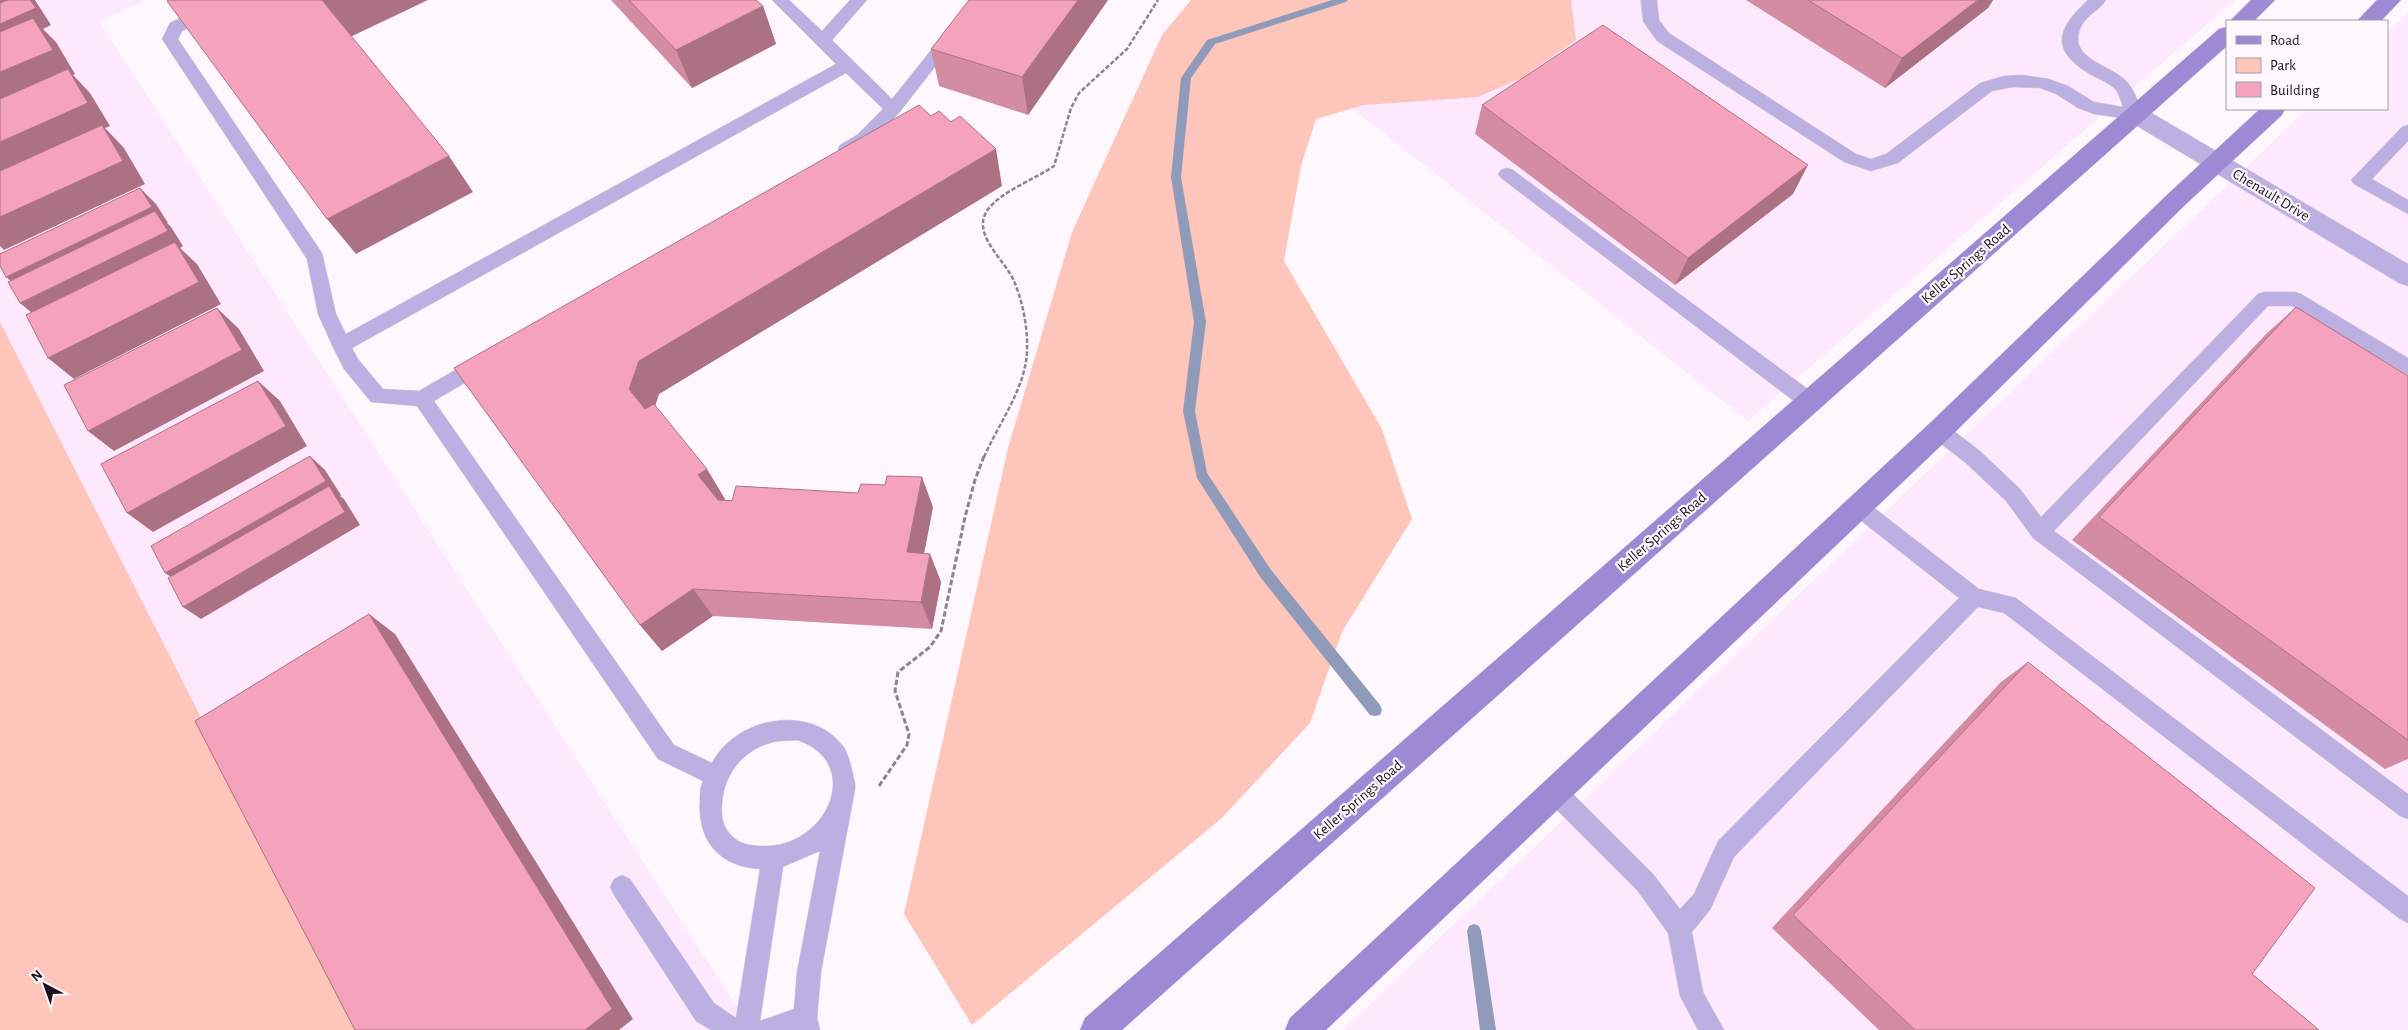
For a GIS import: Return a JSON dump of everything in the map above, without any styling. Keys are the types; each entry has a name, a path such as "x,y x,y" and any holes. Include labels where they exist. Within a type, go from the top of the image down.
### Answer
{"main road":[{"path":"2242,20 2264,0"},
{"path":"2369,20 2390,0"},
{"name":"Keller Springs Road","path":"1097,1030 2226,35"},
{"path":"1302,1030 1939,430 2273,110"}],"street":[{"name":"Chenault Drive","path":"2135,114 2407,274"}],"lane":[{"path":"231,0 176,27 170,39 316,258 328,314 351,364 378,396 422,399 498,354"},
{"path":"780,0 892,110"},
{"path":"822,42 859,0"},
{"path":"829,159 862,139 892,110 979,0"},
{"path":"1649,0 1652,21 1663,36 1850,158 1871,165 1892,159 1986,87 2001,81 2024,79 2059,88 2086,105 2099,109 2135,114"},
{"path":"2098,0 2075,21 2069,40 2072,50 2084,63 2122,86 2135,114"},
{"path":"342,345 847,65"},
{"path":"2408,131 2360,180 2408,208"},
{"path":"1506,174 1810,402"},
{"path":"2040,532 2264,299 2295,299 2408,367"},
{"path":"422,399 666,752 716,776"},
{"path":"1939,430 1973,457 2012,495 2040,532 2408,808"},
{"path":"1857,506 1974,597 2009,605 2408,911"},
{"path":"1679,928 1702,902 1726,849 1974,597"},
{"path":"768,1030 807,1024 809,972 844,785 841,766 832,749 818,737 800,730 780,729 753,738 740,745 724,761 716,776 708,800 710,820 718,837 732,850 752,858 773,859 794,853 814,841 830,825 840,806"},
{"path":"1555,792 1645,882 1679,928 1692,996 1712,1030"},
{"path":"746,1030 773,859"},
{"path":"622,887 705,1012 733,1030"}],"path":[{"path":"879,787 886,773 907,745 909,734 895,691 898,672 930,647 941,631 976,479 989,444 1020,383 1027,353 1022,304 1010,273 984,234 984,216 996,201 1054,166 1071,108 1080,93 1127,49 1158,0"}],"shaded area":[{"path":"0,0 146,0 99,21 752,1030 360,1030 0,323"},
{"path":"1505,0 2235,0 1748,421 1348,105"},
{"path":"2408,13 2408,1030 1343,1030 2306,110 2388,110 2388,32"}],"green space":[{"path":"1191,0 1571,0 1576,40 1522,78 1478,97 1364,105 1316,119 1301,166 1284,261 1382,429 1412,519 1342,632 1310,723 1222,818 972,1025 904,914 1008,448 1072,232 1162,35"},
{"path":"0,322 360,1030 0,1030"}],"building":[{"path":"8,0 30,0 36,8 0,24 0,3"},
{"path":"322,0 449,156 327,219 167,1"},
{"path":"629,0 756,0 763,6 676,50"},
{"path":"969,0 1078,0 1022,77 931,49"},
{"path":"1808,0 1978,0 1902,58"},
{"path":"33,18 53,50 0,72 0,32"},
{"path":"1603,25 1808,165 1688,258 1482,105"},
{"path":"68,69 88,103 0,142 0,99"},
{"path":"919,105 931,116 939,111 951,122 960,116 996,149 639,361 629,389 645,409 654,404 707,469 698,475 718,500 732,501 736,486 858,493 861,484 885,485 887,476 922,477 907,552 930,554 921,602 693,589 640,625 454,368"},
{"path":"102,125 123,161 0,217 0,171"},
{"path":"140,188 152,207 6,277 0,266 0,254"},
{"path":"155,211 168,231 20,303 8,282"},
{"path":"175,242 199,282 48,358 26,315"},
{"path":"2296,307 2408,376 2408,740 2099,517"},
{"path":"217,308 242,350 88,431 64,385"},
{"path":"258,381 286,426 127,513 101,464"},
{"path":"310,456 326,481 165,573 151,546"},
{"path":"329,486 345,512 183,607 168,578"},
{"path":"369,614 612,1009 585,1030 355,1030 195,721"},
{"path":"2028,662 2315,888 2252,974 2319,1030 1915,1030 1793,915"}],"waterway":[{"path":"1343,0 1211,42 1186,78 1176,177 1200,322 1189,411 1201,474 1266,574 1375,710"},
{"path":"1474,931 1488,1030"}]}
